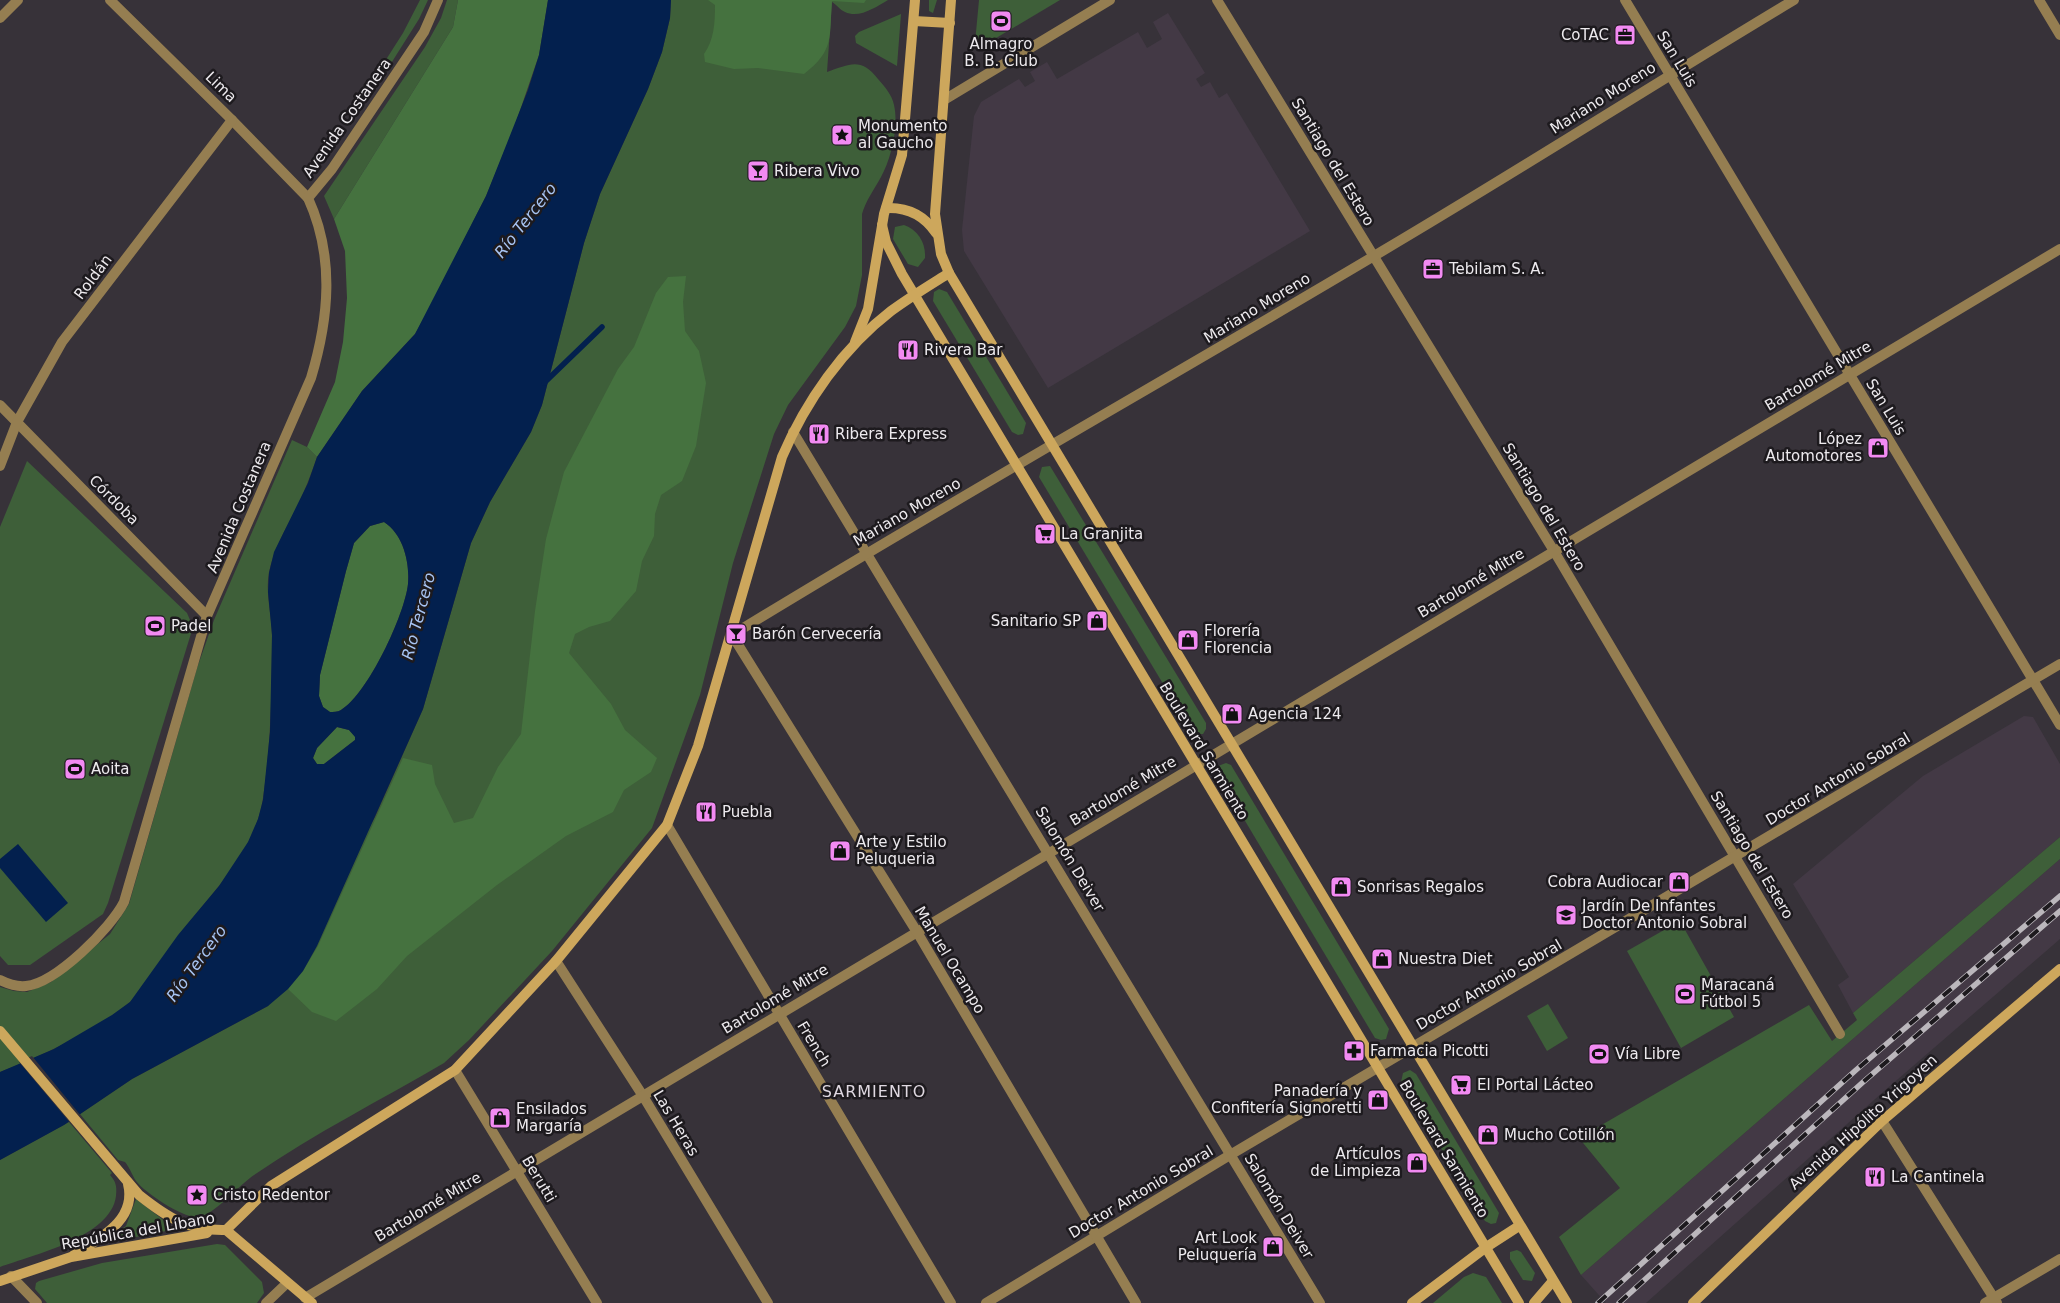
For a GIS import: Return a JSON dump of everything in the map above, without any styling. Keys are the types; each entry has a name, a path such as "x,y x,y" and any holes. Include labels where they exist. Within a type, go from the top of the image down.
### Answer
{"main road":[{"path":"853,345 868,309 882,225 902,154 915,0"},
{"name":"Boulevard Sarmiento","path":"951,0 935,214 936,233 941,254 949,273 1552,1282 1567,1303"},
{"path":"914,21 950,23"},
{"path":"886,208 898,208 920,216 929,223 936,233"},
{"name":"Boulevard Sarmiento","path":"882,225 894,258 915,294 1195,766 1519,1303"},
{"path":"226,1230 271,1186 455,1070 556,961 667,825 698,746 732,635 782,457 793,432 806,407 853,345 890,312 949,273"},
{"name":"Avenida Hipólito Yrigoyen","path":"1692,1303 1882,1121 2060,969"},
{"path":"0,1030 128,1184 153,1206 176,1221 199,1229 226,1230 308,1301"},
{"path":"71,1257 103,1235 122,1218 130,1198 128,1184"},
{"path":"1412,1303 1485,1248 1519,1226"},
{"name":"República del Líbano","path":"0,1281 71,1257 226,1230"},
{"path":"1534,1303 1552,1282"}],"street":[{"path":"0,18 18,0"},
{"name":"Lima","path":"110,0 308,198"},
{"name":"Avenida Costanera","path":"0,980 16,986 26,986 47,978 97,938 117,916 124,902 207,616 311,378 322,342 328,277 324,242 317,218 308,198 332,168 424,32 438,0"},
{"path":"944,100 1110,0"},
{"name":"Santiago del Estero","path":"1217,0 1554,551 1840,1034"},
{"name":"San Luis","path":"1625,0 2060,725"},
{"name":"Mariano Moreno","path":"732,635 866,552 1053,446 1374,256 1794,0"},
{"path":"2039,0 2060,35"},
{"name":"Roldán","path":"0,466 17,422 62,342 232,120"},
{"name":"Bartolomé Mitre","path":"308,1301 642,1096 2060,248"},
{"name":"Córdoba","path":"0,406 207,616"},
{"name":"Salomón Deiver","path":"793,432 1320,1303"},
{"name":"Manuel Ocampo","path":"732,635 917,932 1136,1303"},
{"name":"Doctor Antonio Sobral","path":"986,1303 1230,1155 2060,664"},
{"name":"French","path":"667,825 951,1303"},
{"name":"Las Heras","path":"556,961 642,1096 768,1303"},
{"name":"Berutti","path":"455,1070 597,1303"},
{"path":"1882,1121 1992,1301 2060,1259"},
{"path":"11,1276 37,1303"},
{"path":"266,1303 287,1283"}],"shaded area":[{"path":"1168,13 1205,73 1196,79 1201,87 1210,82 1219,98 1227,93 1310,231 1048,388 964,251 962,230 974,116 981,102 1019,79 1025,87 1035,81 1030,72 1047,62 1057,79 1138,32 1147,48 1162,39 1153,22"},
{"path":"2024,716 2033,717 2060,764 2060,837 1853,1013 1838,985 1849,977 1793,884 1923,776"},
{"path":"2060,859 2060,939 1883,1092 1646,1303 1606,1303 1581,1275"}],"green space":[{"path":"420,0 428,0 419,19 378,84 373,80 403,33"},
{"path":"447,0 458,0 453,27 334,219 324,196 425,47 441,18"},
{"path":"458,0 548,0 539,55 514,128 486,196 429,309 415,334 362,391 317,457 307,447 335,382 343,342 347,298 345,251 334,219 453,27"},
{"path":"671,0 888,0 867,11 856,14 843,11 832,2 827,72 855,64 872,72 886,88 893,101 895,132 888,161 862,214 862,275 856,306 845,327 788,405 774,434 733,563 700,695 652,828 552,951 469,1040 444,1063 277,1160 248,1179 211,1212 197,1217 183,1213 147,1192 136,1181 125,1162 118,1160 80,1114 132,1079 268,1006 375,817 423,709 471,543 490,502 531,432 542,405 584,243 600,194 648,89 662,52 670,18"},
{"path":"708,0 866,0 864,3 832,1 830,34 826,50 821,58 804,74 758,68 734,69 705,62 704,54 712,37 715,18 715,5"},
{"path":"929,0 937,0 933,13 929,11"},
{"name":"Almagro B. B. Club","path":"979,0 1060,0 986,44 975,43"},
{"path":"901,14 897,66 856,43 855,36 859,32"},
{"path":"904,225 917,234 924,247 925,258 918,267 908,264 893,239 895,227"},
{"path":"686,276 683,302 685,331 699,351 706,383 696,446 682,481 661,495 655,514 654,536 642,561 636,591 610,621 589,627 575,634 569,653 611,704 625,730 657,758 651,772 624,790 613,812 566,836 497,885 407,956 377,989 336,1021 312,1012 288,989 303,971 318,946 403,758 432,765 435,784 454,823 473,818 498,767 521,734 535,611 546,539 564,472 618,369 634,347 656,293 668,277"},
{"path":"939,289 947,292 1026,423 1023,434 1018,435 1012,432 933,301 934,292"},
{"path":"292,440 307,447 317,457 302,496 277,547 269,572 268,588 272,636 269,738 263,798 251,837 218,888 179,935 150,979 130,1002 102,1023 86,1032 50,1051 0,1072 0,987 27,992 51,982 110,934 129,904 197,668 214,620"},
{"name":"Aoita","path":"27,461 187,613 193,627 103,914 30,965 8,965 0,956 0,527"},
{"path":"1050,466 1206,723 1206,729 1203,734 1192,732 1039,477 1042,467"},
{"path":"384,522 391,527 404,549 408,567 408,584 405,597 393,633 362,688 352,701 341,710 330,712 323,707 319,696 320,675 346,571 354,543 370,526"},
{"path":"337,727 349,730 356,737 355,740 324,764 317,764 313,758 317,748"},
{"path":"1226,763 1231,765 1389,1029 1386,1039 1375,1038 1217,774 1218,766"},
{"path":"2060,837 2060,859 1581,1275 1559,1237 1620,1188 1579,1138 1809,1005 1832,1041 1857,1020 1853,1013"},
{"path":"1680,921 1734,1017 1681,1048 1627,951"},
{"path":"1548,1004 1568,1038 1547,1051 1527,1016"},
{"path":"1410,1070 1416,1074 1499,1213 1496,1223 1491,1224 1485,1221 1401,1082 1403,1073"},
{"path":"69,1122 112,1173 110,1175 116,1184 116,1196 111,1210 100,1223 86,1233 50,1250 0,1267 0,1160"},
{"path":"136,1199 171,1226 171,1230 101,1244 126,1226"},
{"path":"217,1244 225,1245 262,1282 264,1293 257,1303 47,1303 35,1289 36,1283 39,1281 102,1263"},
{"path":"1517,1250 1521,1252 1535,1273 1532,1281 1523,1280 1510,1259 1510,1252"},
{"path":"1473,1273 1486,1277 1502,1303 1433,1303 1464,1277"}],"water":[{"name":"Río Tercero","path":"548,0 671,0 670,18 662,52 648,89 600,194 584,243 542,405 531,432 490,502 471,543 423,709 317,946 303,971 288,989 268,1006 132,1079 64,1125 0,1160 0,1072 54,1049 112,1015 130,1002 178,935 219,886 248,842 258,819 263,800 270,732 272,635 268,592 269,573 274,552 308,483 317,457 362,391 415,334 486,196 528,90 539,55","holes":["384,522 391,527 404,549 408,567 408,584 405,597 393,633 362,688 352,701 341,710 330,712 323,707 319,696 320,675 346,571 354,543 370,526","337,727 349,730 355,737 355,740 324,764 317,764 313,758 317,748"]},
{"path":"18,844 68,903 46,922 0,868 0,859"}],"pier":[{"path":"32,1056 81,1116 71,1124 19,1062"}],"waterway":[{"path":"544,383 602,327"}],"railway":[{"path":"1598,1303 1856,1070 2060,896"},
{"path":"1619,1303 1862,1083 2060,911"}],"place":[{"name":"Almagro B. B. Club","path":"1001,21"},
{"name":"CoTAC","path":"1625,35"},
{"name":"Monumento al Gaucho","path":"842,135"},
{"name":"Ribera Vivo","path":"758,171"},
{"name":"Tebilam S. A.","path":"1433,269"},
{"name":"Rivera Bar","path":"908,350"},
{"name":"Ribera Express","path":"819,434"},
{"name":"López Automotores","path":"1878,448"},
{"name":"La Granjita","path":"1045,534"},
{"name":"Sanitario SP","path":"1097,621"},
{"name":"Padel","path":"155,626"},
{"name":"Barón Cervecería","path":"736,634"},
{"name":"Florería Florencia","path":"1188,640"},
{"name":"Agencia 124","path":"1232,714"},
{"name":"Aoita","path":"75,769"},
{"name":"Puebla","path":"706,812"},
{"name":"Arte y Estilo Peluqueria","path":"840,851"},
{"name":"Cobra Audiocar","path":"1679,882"},
{"name":"Sonrisas Regalos","path":"1341,887"},
{"name":"Jardín De Infantes Doctor Antonio Sobral","path":"1566,915"},
{"name":"Nuestra Diet","path":"1382,959"},
{"name":"Maracaná Fútbol 5","path":"1685,994"},
{"name":"Farmacia Picotti","path":"1354,1051"},
{"name":"Vía Libre","path":"1599,1054"},
{"name":"El Portal Lácteo","path":"1461,1085"},
{"name":"Panadería y Confitería Signoretti","path":"1378,1100"},
{"name":"Ensilados Margaría","path":"500,1118"},
{"name":"Mucho Cotillón","path":"1488,1135"},
{"name":"Artículos de Limpieza","path":"1417,1163"},
{"name":"La Cantinela","path":"1875,1177"},
{"name":"Cristo Redentor","path":"197,1195"},
{"name":"Art Look Peluquería","path":"1273,1247"}],"district":[{"name":"SARMIENTO","path":"874,1091"}]}
